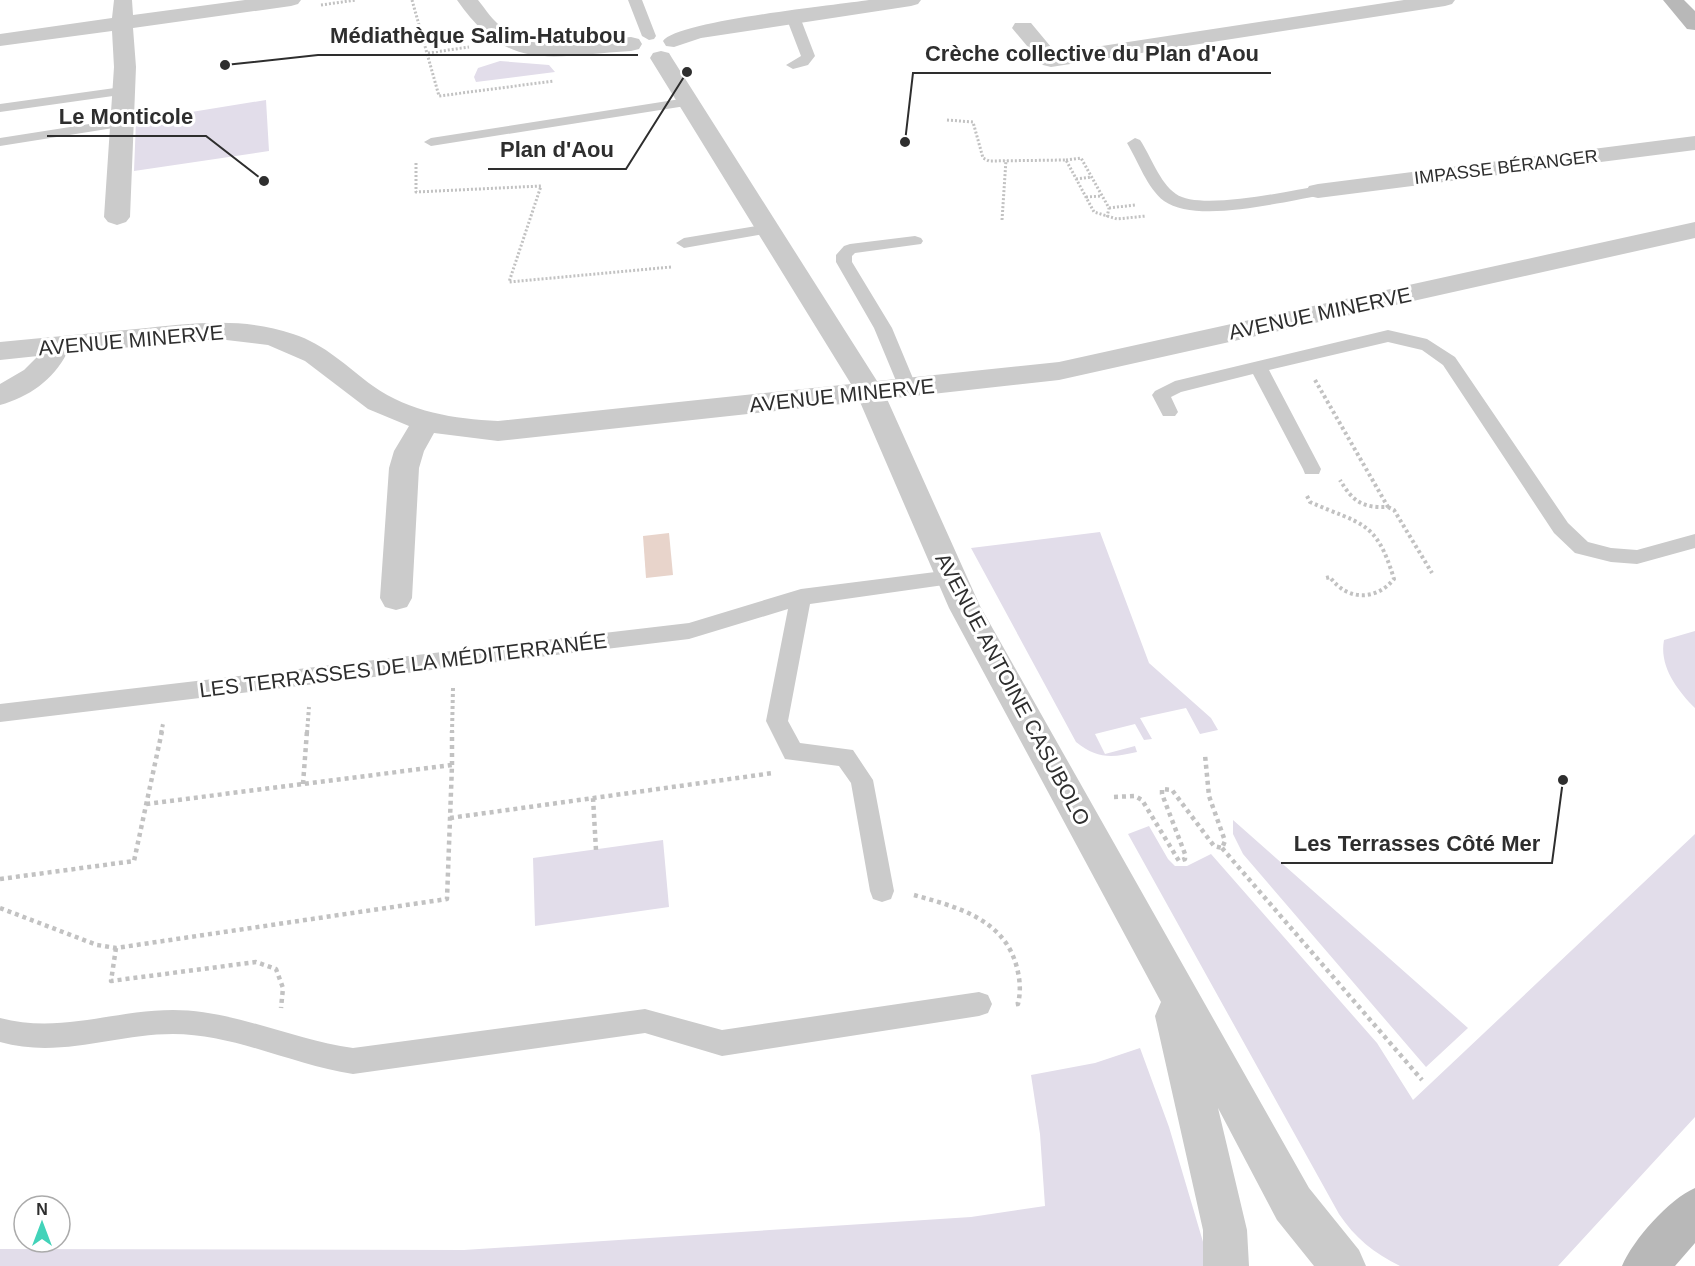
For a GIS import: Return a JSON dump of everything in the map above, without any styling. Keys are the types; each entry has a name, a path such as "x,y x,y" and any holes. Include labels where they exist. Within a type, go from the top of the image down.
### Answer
{"street":[{"path":"117,217 120,123 125,65 121,23 123,0"},
{"path":"0,40 291,0"},
{"path":"467,0 496,34 520,47 544,50 664,36 668,50 696,32 911,0"},
{"path":"1023,28 1051,60 1445,0"},
{"path":"1672,0 1694,22"},
{"name":"AVENUE ANTOINE CASUBOLO","path":"668,50 687,102 870,392 965,608 1167,979 1293,1204 1343,1266"},
{"name":"IMPASSE BÉRANGER","path":"1318,191 1695,143"},
{"name":"AVENUE MINERVE","path":"0,351 218,330 246,331 305,349 379,402 427,421 463,428 498,430 908,388 1059,370 1695,231"},
{"path":"0,395 38,373 48,363 56,346"},
{"path":"396,598 404,468 409,451 427,421"},
{"name":"AVENUE ANTOINE CASUBOLO","path":"1167,979 1225,1230 1226,1266"},
{"path":"1645,1266 1695,1210"}],"lane":[{"path":"635,0 640,40"},
{"path":"793,16 808,56 803,62 793,65"},
{"path":"0,108 122,91"},
{"path":"431,142 687,102"},
{"path":"0,142 120,123"},
{"path":"1135,143 1170,199 1187,205 1210,206 1318,191"},
{"path":"684,243 769,229"},
{"path":"908,388 883,328 844,262 844,255 850,249 915,241"},
{"path":"1169,412 1161,395 1175,387 1388,336 1419,341 1436,349 1449,361 1561,528 1582,548 1611,555 1637,557 1695,541"},
{"path":"1258,367 1312,469"},
{"name":"LES TERRASSES DE LA MÉDITERRANÉE","path":"0,713 689,631 801,597 951,578"},
{"path":"801,597 777,722 793,752 845,757 862,780 882,891"},
{"path":"0,1030 36,1038 171,1022 206,1024 329,1059 352,1061 645,1022 674,1027 698,1038 722,1043 979,1004"}],"path":[{"path":"946,120 973,122 983,158 1081,159 1109,208 1107,217"},
{"path":"431,142 416,156 416,192 542,186 509,282 676,267"},
{"path":"1002,220 1006,160"},
{"path":"1066,160 1094,212 1107,217 1117,219 1182,211 1187,205"},
{"path":"1076,178 1091,177"},
{"path":"1086,197 1102,196"},
{"path":"1109,208 1135,205"},
{"path":"1313,377 1388,507"},
{"path":"1326,578 1330,578 1343,592 1362,597 1377,595 1389,588 1394,579 1383,544 1376,534 1342,514 1310,502 1297,477 1312,469 1336,472 1350,498 1358,505 1369,508 1388,507 1394,510 1432,573"},
{"path":"0,908 97,945 116,948 447,898 453,682"},
{"path":"303,784 309,700"},
{"path":"0,879 134,861 164,718"},
{"path":"1205,755 1209,796 1225,841 1222,848"},
{"path":"146,804 452,765"},
{"path":"450,818 776,773"},
{"path":"1110,797 1126,796 1142,800 1179,861 1185,859 1185,854 1162,794 1162,789 1172,790 1214,846 1222,848 1422,1080"},
{"path":"593,798 596,849"},
{"path":"116,948 111,981 256,962 276,969 283,988 277,1043"}],"shaded area":[{"path":"500,61 549,65 555,72 476,82 474,77 478,68"},
{"path":"266,100 269,151 134,171 136,121"},
{"path":"1100,532 1149,663 1211,718 1218,730 1200,734 1186,708 1140,718 1152,739 1144,740 1135,724 1095,734 1105,754 1135,746 1137,752 1105,756 1084,748 1076,742 971,548"},
{"path":"669,533 673,575 646,578 643,536"},
{"path":"1695,631 1695,708 1671,677 1663,650 1664,640"},
{"path":"1233,820 1468,1028 1426,1067 1243,854 1233,834"},
{"path":"1149,826 1168,859 1175,866 1187,866 1211,854 1377,1043 1413,1100 1695,834 1695,1117 1558,1266 1400,1266 1358,1238 1339,1214 1128,834"},
{"path":"663,840 669,907 535,926 533,858"},
{"path":"1140,1048 1169,1127 1206,1252 1207,1266 0,1266 0,1249 12,1249 12,1254 72,1254 72,1249 464,1250 971,1217 1045,1206 1040,1134 1031,1075 1095,1063"}],"place":[{"name":"Médiathèque Salim-Hatubou","path":"225,65"},
{"name":"Plan d'Aou","path":"687,72"},
{"name":"Crèche collective du Plan d'Aou","path":"905,142"},
{"name":"Le Monticole","path":"264,181"},
{"name":"Les Terrasses Côté Mer","path":"1563,780"}]}
